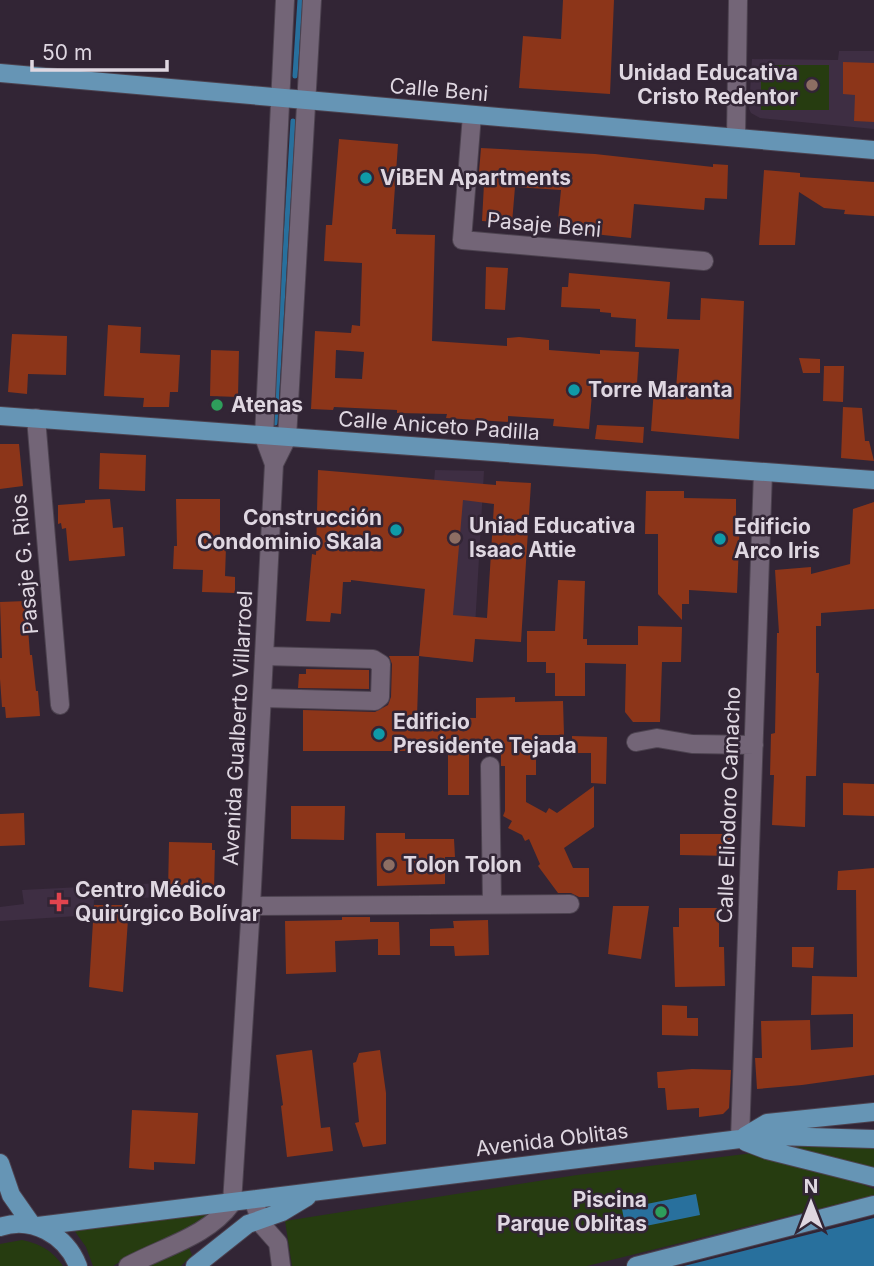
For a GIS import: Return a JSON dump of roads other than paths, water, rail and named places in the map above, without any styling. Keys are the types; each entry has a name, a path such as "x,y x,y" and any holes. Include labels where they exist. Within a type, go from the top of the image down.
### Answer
{"main road":[{"name":"Calle Beni","path":"0,73 874,150"},
{"name":"Calle Aniceto Padilla","path":"0,416 874,480"},
{"name":"Avenida Oblitas","path":"0,1227 18,1223 35,1226 232,1203 740,1139 767,1123 874,1112"},
{"path":"740,1139 776,1136 874,1139"},
{"path":"740,1139 767,1150 874,1177"},
{"path":"0,1163 11,1195 35,1226 64,1242 78,1266"},
{"path":"195,1266 248,1223 261,1222 314,1193"},
{"path":"636,1266 874,1205"}],"street":[{"name":"Avenida Gualberto Villarroel","path":"274,464 264,437 285,0"},
{"name":"Avenida Gualberto Villarroel","path":"232,1203 263,698 274,464 286,438 312,0"},
{"path":"736,137 738,0"},
{"name":"Pasaje Beni","path":"472,116 462,240 704,261"},
{"name":"Pasaje G. Rios","path":"36,418 60,705"},
{"name":"Calle Eliodoro Camacho","path":"740,1139 763,472"},
{"path":"263,698 375,701 380,697 381,664 373,659 265,656"},
{"path":"636,742 657,738 692,744 754,744"},
{"path":"490,766 492,904"},
{"path":"251,906 570,904"},
{"path":"253,1200 261,1222 278,1243 281,1266"},
{"path":"128,1266 194,1236 212,1224 232,1203"}],"water":[{"name":"Piscina Parque Oblitas","path":"696,1194 700,1215 626,1230 622,1209"},
{"path":"874,1218 874,1266 684,1266"}],"waterway":[{"path":"295,76 300,0"},
{"path":"275,423 293,121"}],"place":[{"name":"Unidad Educativa Cristo Redentor","path":"812,85"},
{"name":"ViBEN Apartments","path":"366,178"},
{"name":"Torre Maranta","path":"574,390"},
{"name":"Atenas","path":"217,405"},
{"name":"Construcción Condominio Skala","path":"396,530"},
{"name":"Uniad Educativa Isaac Attie","path":"455,538"},
{"name":"Edificio Arco Iris","path":"720,539"},
{"name":"Edificio Presidente Tejada","path":"379,734"},
{"name":"Tolon Tolon","path":"389,865"},
{"name":"Centro Médico Quirúrgico Bolívar","path":"59,902"},
{"name":"Piscina Parque Oblitas","path":"661,1212"}]}
